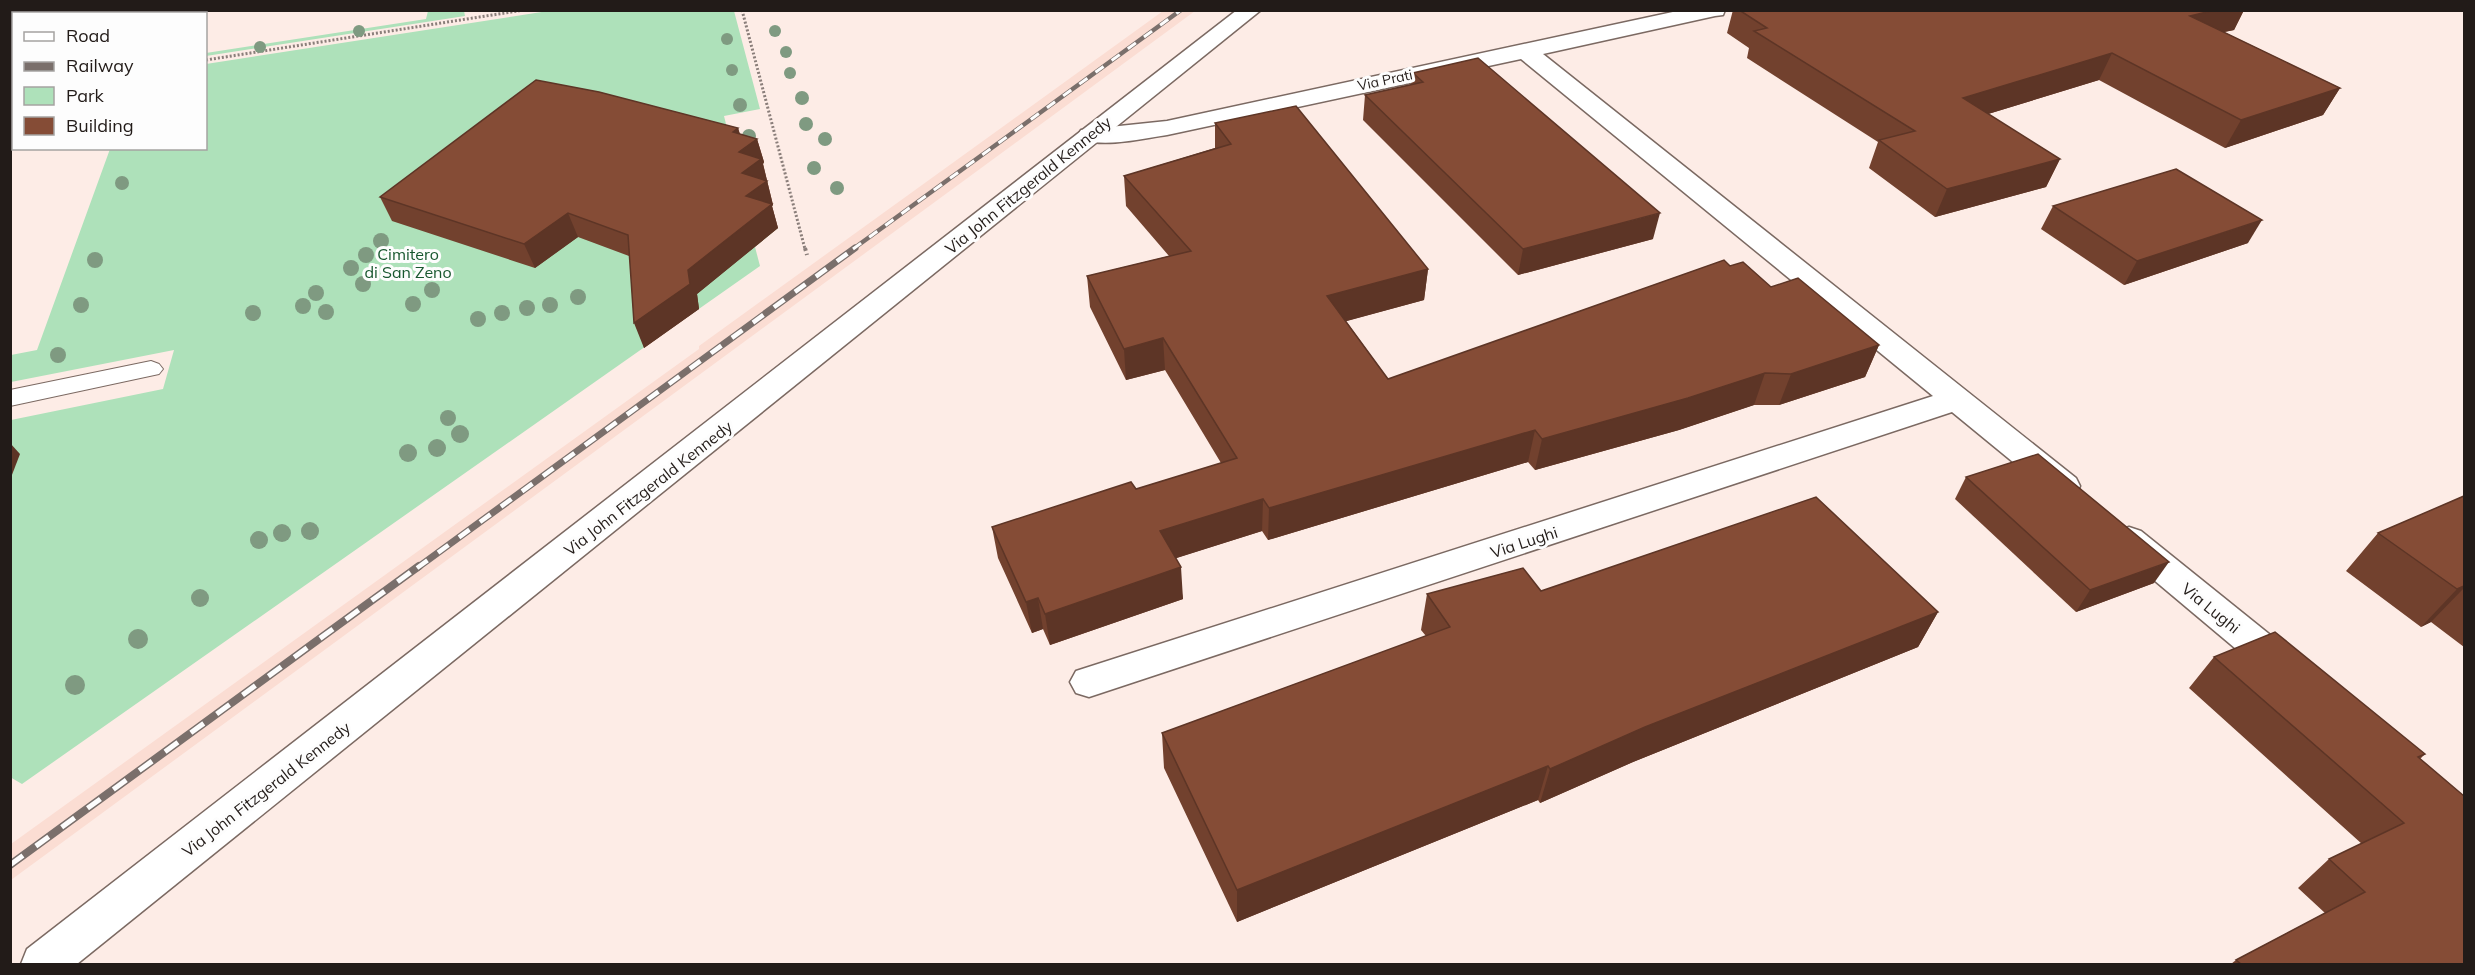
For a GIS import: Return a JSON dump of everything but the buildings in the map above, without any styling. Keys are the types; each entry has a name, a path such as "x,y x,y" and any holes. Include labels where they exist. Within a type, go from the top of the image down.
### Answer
{"street":[{"name":"Via John Fitzgerald Kennedy","path":"43,964 482,620 1090,135 1251,10"},
{"name":"Via Prati","path":"1090,135 1112,136 1167,129 1714,10"},
{"name":"Via Lughi","path":"1524,50 1958,399 2308,687"},
{"name":"Via Lughi","path":"1089,682 1958,399"}],"lane":[{"path":"10,398 151,369"}],"path":[{"path":"207,60 524,10"},
{"path":"741,10 807,255"}],"shaded area":[{"path":"1163,11 1195,11 11,880 11,844 699,349 699,346"}],"green space":[{"path":"428,11 464,11 465,16 207,56 207,53 426,19"},
{"name":"Cimitero di San Zeno","path":"548,11 734,11 760,109 724,116 729,136 740,155 764,162 747,176 768,182 750,197 773,205 754,220 778,228 755,247 760,266 22,784 10,777 11,420 163,389 174,350 11,382 11,355 37,350 110,150 207,150 207,64"}],"railway":[{"path":"853,249 1181,10"},
{"path":"417,568 855,248"},
{"path":"10,865 419,566"}]}
